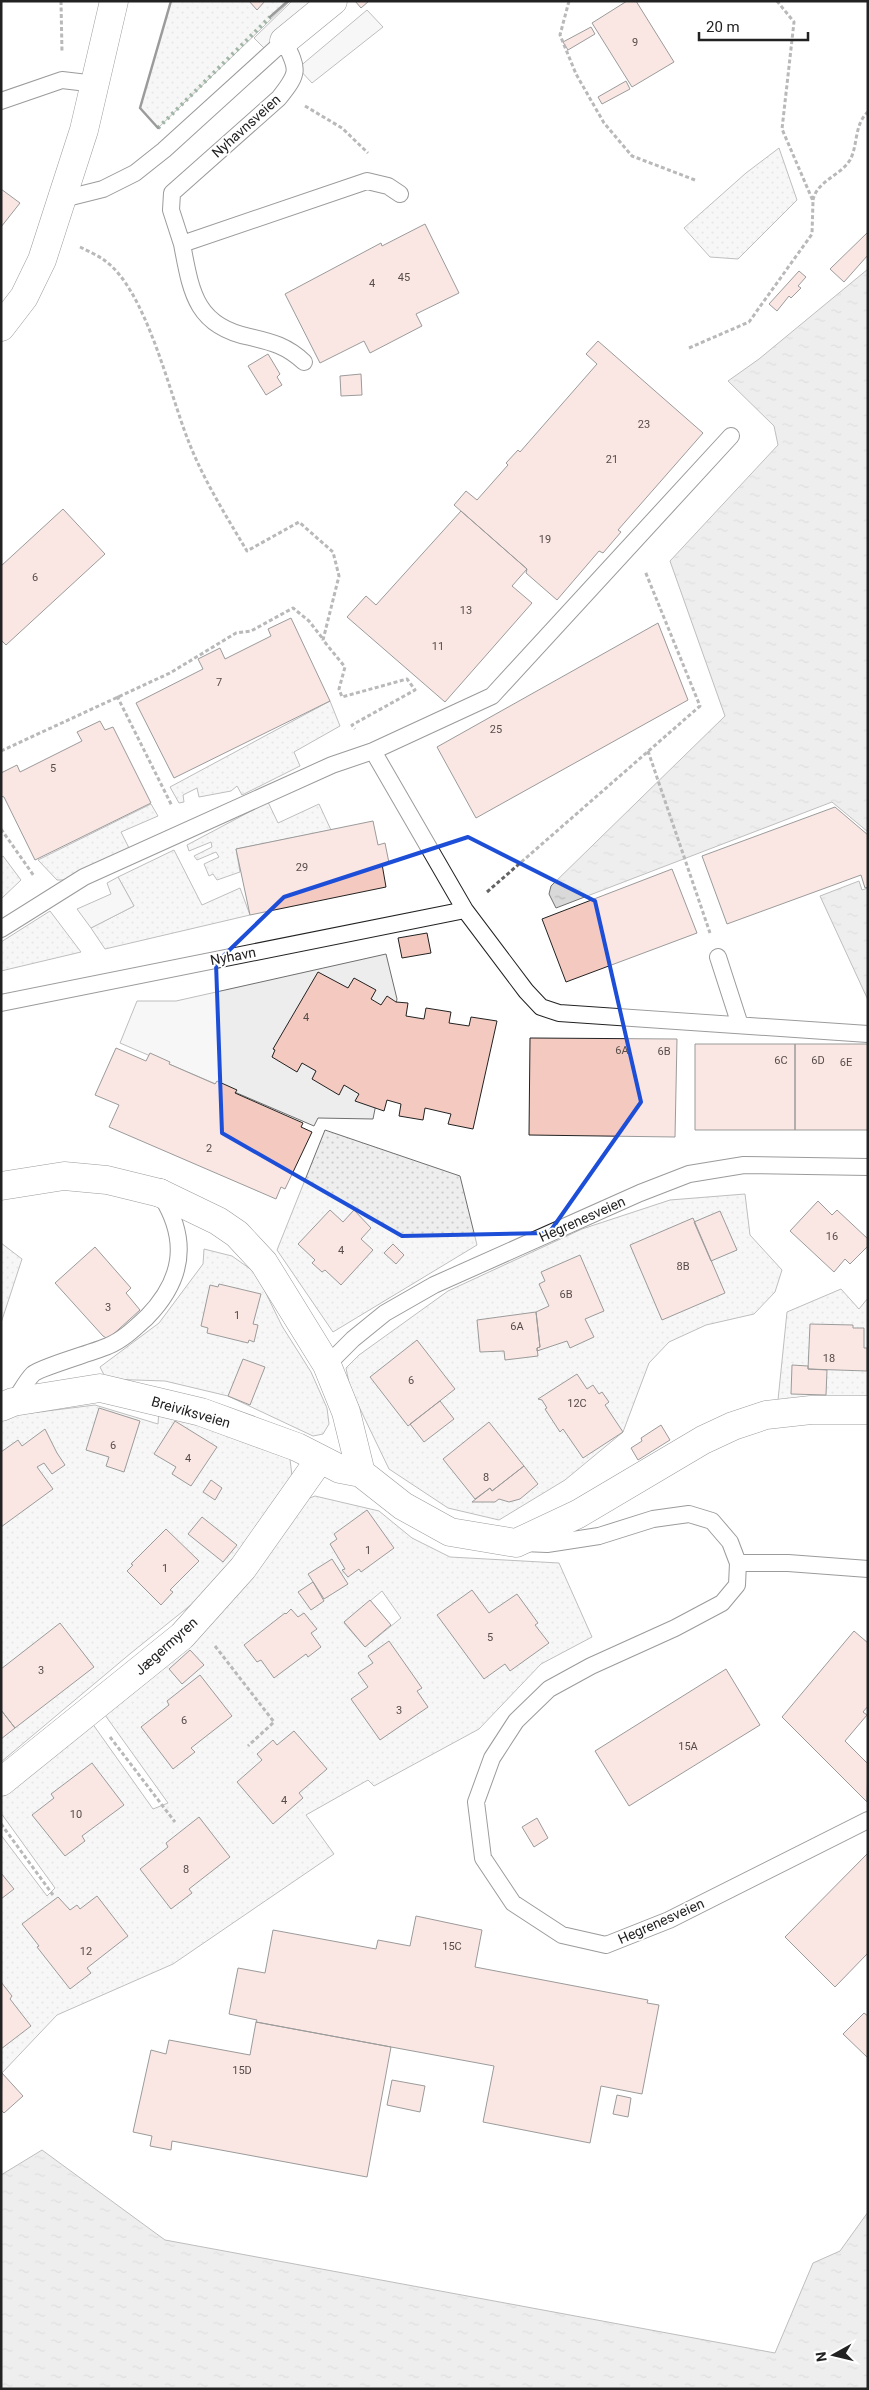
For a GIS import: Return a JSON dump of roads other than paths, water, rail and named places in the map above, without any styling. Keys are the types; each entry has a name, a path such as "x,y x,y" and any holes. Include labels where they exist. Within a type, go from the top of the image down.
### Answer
{"street":[{"path":"1,327 24,297 42,260 63,199 96,84 114,1"},
{"path":"284,41 332,1"},
{"path":"1,1186 64,1176 107,1180 160,1193 218,1220 237,1234 264,1263 327,1365 346,1412 361,1473"},
{"name":"Breiviksveien","path":"7,1405 100,1388 200,1412 297,1446 340,1469 361,1473"},
{"path":"516,1543 578,1514 704,1440 733,1426 766,1415 811,1410 868,1410"},
{"name":"Jægermyren","path":"1,1782 182,1636 243,1568 320,1459"},
{"name":"Hegrenesveien","path":"361,1473 403,1506 450,1532 516,1543"}],"lane":[{"path":"63,199 103,189 135,172 164,150 284,41"},
{"name":"Nyhavnsveien","path":"182,244 172,210 172,194 266,110 292,82 296,63 284,41"},
{"path":"1,101 62,80 96,84"},
{"path":"304,362 291,350 274,342 226,331 212,322 201,309 190,289 182,244 367,181 388,186 400,194"},
{"path":"1,929 84,877 332,765 372,751 492,696 731,436"},
{"path":"372,751 465,910 526,991 542,1007 560,1012 868,1034"},
{"name":"Nyhavn","path":"1,1003 465,910"},
{"path":"718,958 740,1024"},
{"name":"Hegrenesveien","path":"327,1365 353,1339 385,1313 434,1286 640,1193 690,1174 744,1166 868,1167"},
{"name":"Breiviksveien","path":"7,1405 34,1373 108,1346 125,1337 158,1305 168,1292 178,1262 179,1238 173,1214 160,1193"},
{"name":"Hegrenesveien","path":"516,1543 547,1544 599,1536 653,1519 689,1514 712,1521 730,1542 738,1563 737,1585 722,1603 675,1628 591,1666 549,1689 516,1721 492,1758 476,1802 483,1858 513,1903 562,1935 606,1945 669,1920 868,1820"},
{"path":"738,1563 788,1563 868,1569"}],"water":[{"path":"868,269 868,832 832,802 556,908 549,894 551,886 725,716 670,561 778,445 774,426 728,381 759,359"},
{"path":"859,881 862,890 868,888 868,1000 820,896"},
{"path":"42,2150 165,2240 775,2353 813,2263 840,2251 868,2212 868,2389 1,2389 1,2175"}]}
